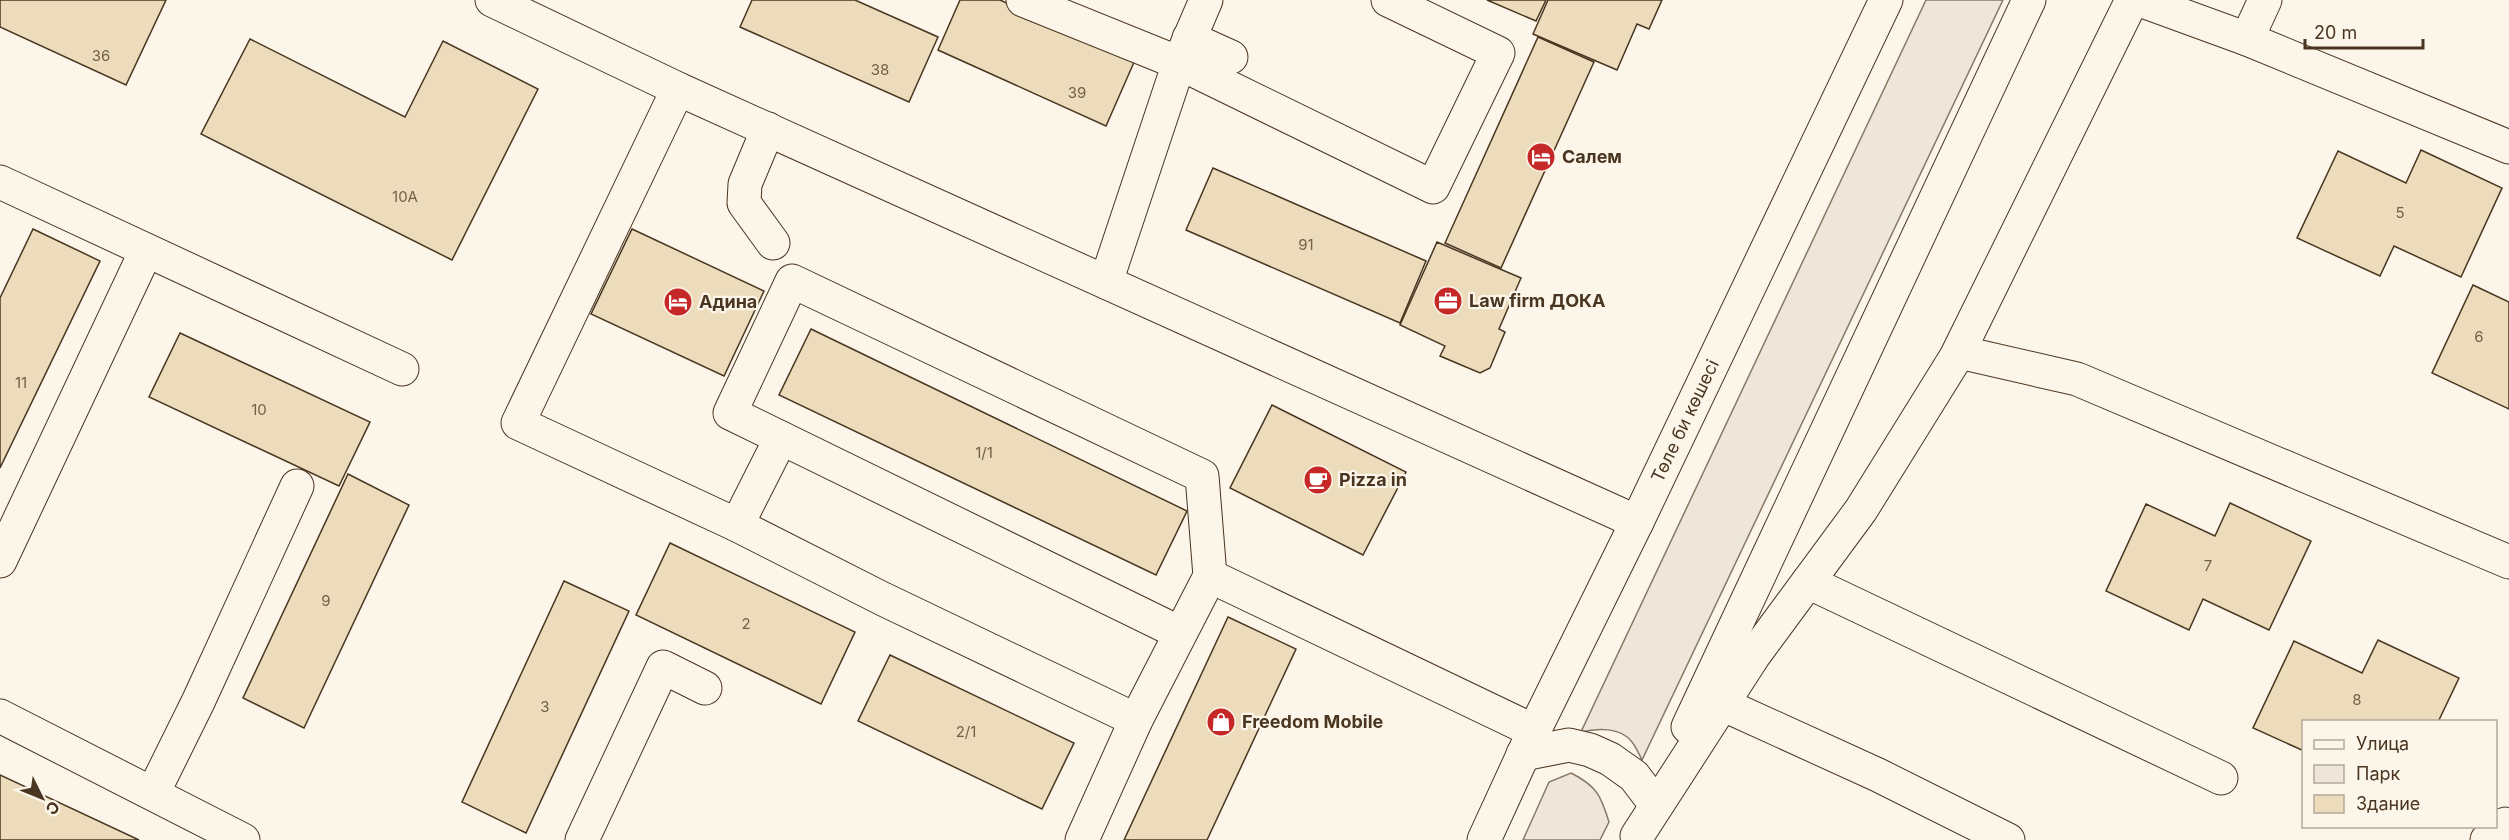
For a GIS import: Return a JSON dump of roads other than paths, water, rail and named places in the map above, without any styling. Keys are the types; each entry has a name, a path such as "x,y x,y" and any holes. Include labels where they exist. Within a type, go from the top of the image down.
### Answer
{"main road":[{"path":"492,0 678,89 1636,522"},
{"path":"1023,0 1184,51 1231,57"},
{"path":"1106,282 1184,51 1206,0"},
{"path":"1184,51 1433,187 1498,53 1388,0"},
{"name":"Төле би көшесі","path":"1484,840 1886,0"},
{"path":"1636,838 2029,0"},
{"path":"1636,838 1754,655 1861,510 1959,352 2132,0"},
{"path":"2140,0 2247,39 2509,147"},
{"path":"2247,39 2265,0"},
{"path":"678,89 518,423 737,525 883,599 1136,720"},
{"path":"768,129 745,184 744,203 773,243"},
{"path":"0,182 402,369"},
{"path":"0,561 146,251"},
{"path":"1082,840 1136,720 1210,576 1202,476 792,281 730,413 1180,633"},
{"path":"1959,352 2076,379 2509,562"},
{"path":"737,525 781,438"},
{"path":"153,793 198,702 297,486"},
{"path":"1210,576 1529,742 1569,745 1590,750 1610,759 1634,776 1653,801"},
{"path":"1809,582 2221,778"},
{"path":"582,840 663,667 705,688"},
{"path":"1722,704 1878,775 2008,840"},
{"path":"0,716 243,840"},
{"path":"2487,840 2505,824 2509,826"}],"place":[{"name":"Салем","path":"1541,157"},
{"name":"Law firm ДОКА","path":"1448,301"},
{"name":"Адина","path":"678,302"},
{"name":"Pizza in","path":"1318,480"},
{"name":"Freedom Mobile","path":"1221,722"}]}
